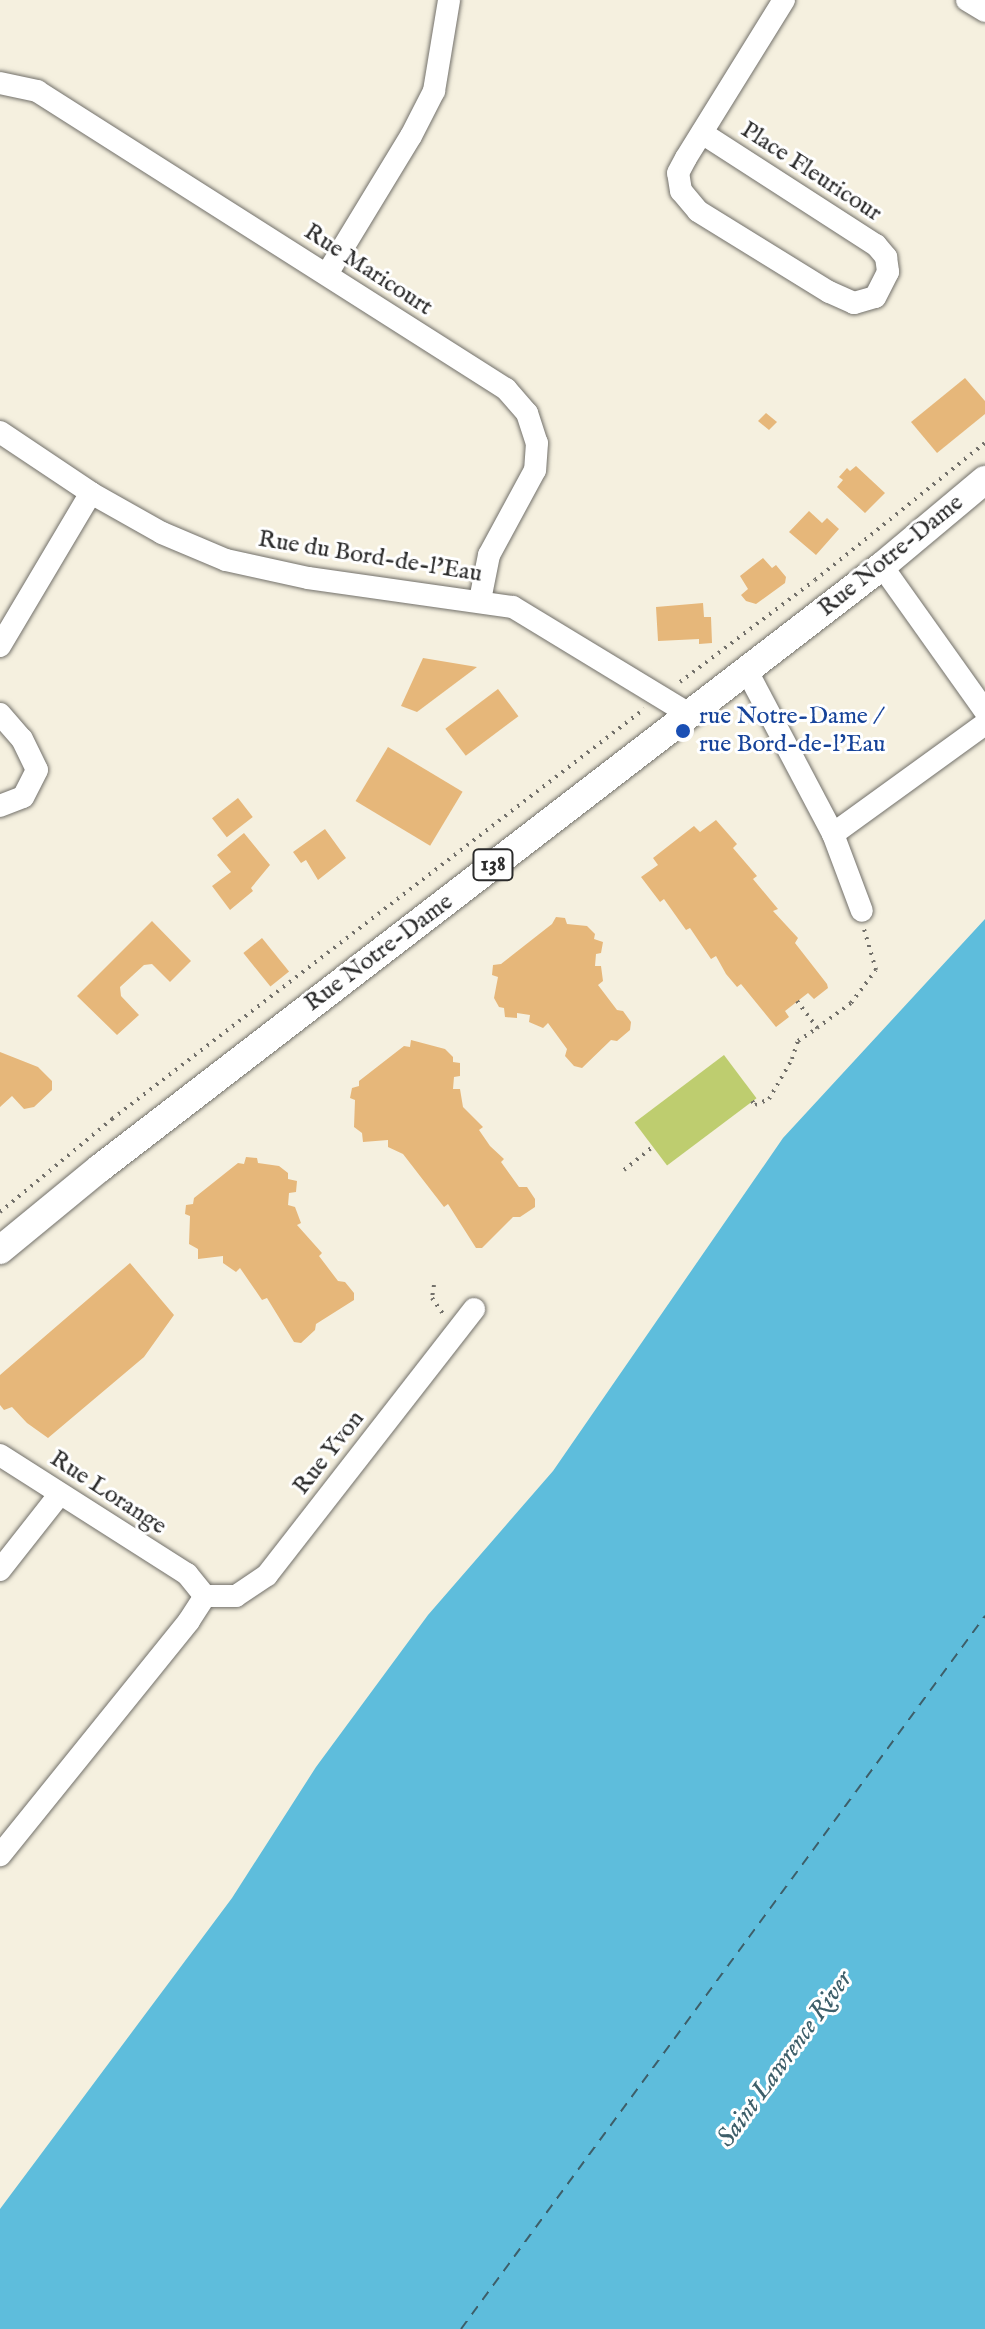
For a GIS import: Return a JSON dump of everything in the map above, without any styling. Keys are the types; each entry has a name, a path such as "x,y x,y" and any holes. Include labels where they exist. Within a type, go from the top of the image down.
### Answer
{"main road":[{"name":"Rue Notre-Dame","path":"0,1250 100,1168 882,566 985,480"}],"street":[{"path":"327,274 411,136 434,91 449,0"},
{"name":"Place Fleuricour","path":"702,133 876,245 886,257 888,272 875,297 854,303 829,292 698,211 681,191 678,173 702,133 784,0"},
{"path":"967,0 985,11"},
{"name":"Rue Maricourt","path":"0,83 37,91 506,389 527,413 537,443 535,470 489,555 480,600"},
{"name":"Rue du Bord-de-l'Eau","path":"0,432 91,493 162,533 226,560 381,590 480,600 513,607 689,714"},
{"path":"0,646 91,493"},
{"path":"882,566 985,711"},
{"path":"747,671 833,834 862,911"},
{"path":"0,714 22,739 37,770 23,797 0,806"},
{"path":"833,834 985,724"},
{"name":"Rue Yvon","path":"205,1596 236,1596 267,1575 474,1309"},
{"name":"Rue Lorange","path":"0,1455 187,1574 205,1596"},
{"path":"0,1570 59,1495"},
{"path":"0,1855 189,1621 205,1596"}],"path":[{"name":"Rue Notre-Dame","path":"0,1212 112,1119 807,586 985,443"},
{"path":"752,1101 755,1105 769,1099 798,1041 851,1003 876,970 862,911"},
{"path":"797,1001 817,1028"},
{"path":"624,1170 654,1146"},
{"path":"434,1285 432,1298 437,1308 459,1329"}],"green space":[{"path":"724,1055 756,1098 667,1166 635,1122"}],"water":[{"name":"Saint Lawrence River","path":"985,919 985,2329 0,2329 0,2209 232,1898 316,1767 428,1615 553,1471 783,1138"}],"building":[{"path":"965,378 985,401 985,414 937,453 911,422"},
{"path":"766,413 777,422 769,430 758,421"},
{"path":"856,466 885,493 865,513 837,487 843,480 839,477 847,468 850,471"},
{"path":"809,511 822,523 827,518 839,529 816,555 789,532"},
{"path":"763,558 772,568 776,565 786,577 785,583 756,604 746,601 741,595 748,589 740,576"},
{"path":"703,603 704,617 711,617 712,643 699,644 699,639 658,641 656,607"},
{"path":"423,658 477,667 417,712 401,706"},
{"path":"498,689 518,716 466,756 445,729"},
{"path":"388,747 463,792 430,846 356,801"},
{"path":"238,798 253,817 227,837 212,818"},
{"path":"716,820 737,844 733,848 757,876 753,879 778,909 773,911 798,938 795,943 827,984 828,988 814,999 808,993 785,1011 789,1017 776,1027 741,984 737,987 726,974 716,956 711,959 690,928 686,930 664,899 660,902 641,877 658,865 653,858 694,826 700,832"},
{"path":"325,829 346,858 318,880 306,860 301,863 293,852"},
{"path":"244,833 270,865 251,888 253,891 230,910 212,886 231,872 217,855"},
{"path":"556,917 565,918 567,924 587,926 595,934 594,939 603,942 601,953 596,954 595,966 601,966 603,981 598,985 617,1010 623,1011 631,1022 630,1030 617,1041 611,1040 582,1068 574,1066 565,1056 567,1049 548,1023 543,1028 529,1022 530,1015 517,1013 517,1018 505,1017 504,1008 499,1007 494,998 498,977 492,975 493,965 501,964 552,924"},
{"path":"152,921 191,961 170,982 152,964 144,965 120,987 121,996 139,1015 117,1035 77,996"},
{"path":"262,938 289,971 270,987 243,953"},
{"path":"411,1040 445,1049 453,1057 453,1062 460,1063 460,1076 454,1077 453,1089 460,1089 463,1107 483,1127 479,1130 504,1159 501,1162 519,1187 527,1187 535,1199 535,1207 520,1217 513,1217 482,1248 476,1248 448,1204 444,1207 403,1154 388,1147 388,1140 363,1142 362,1133 354,1127 355,1100 350,1098 352,1088 359,1086 359,1081 404,1046 410,1047"},
{"path":"0,1052 38,1067 52,1081 52,1090 34,1107 24,1109 12,1096 0,1107"},
{"path":"246,1157 257,1158 258,1163 279,1166 288,1173 288,1179 297,1181 296,1192 289,1193 288,1205 295,1207 301,1223 297,1225 322,1253 319,1256 338,1281 345,1282 354,1293 354,1300 316,1324 315,1330 301,1343 294,1342 267,1298 262,1300 240,1268 236,1272 223,1263 223,1256 198,1259 198,1249 189,1244 190,1216 185,1214 186,1205 193,1204 194,1198 238,1163 244,1164"},
{"path":"130,1263 174,1315 144,1357 48,1438 12,1407 4,1410 0,1405 0,1375"}],"ferry route":[{"path":"461,2329 985,1616"}],"place":[{"name":"rue Notre-Dame / rue Bord-de-l'Eau","path":"683,731"}]}
